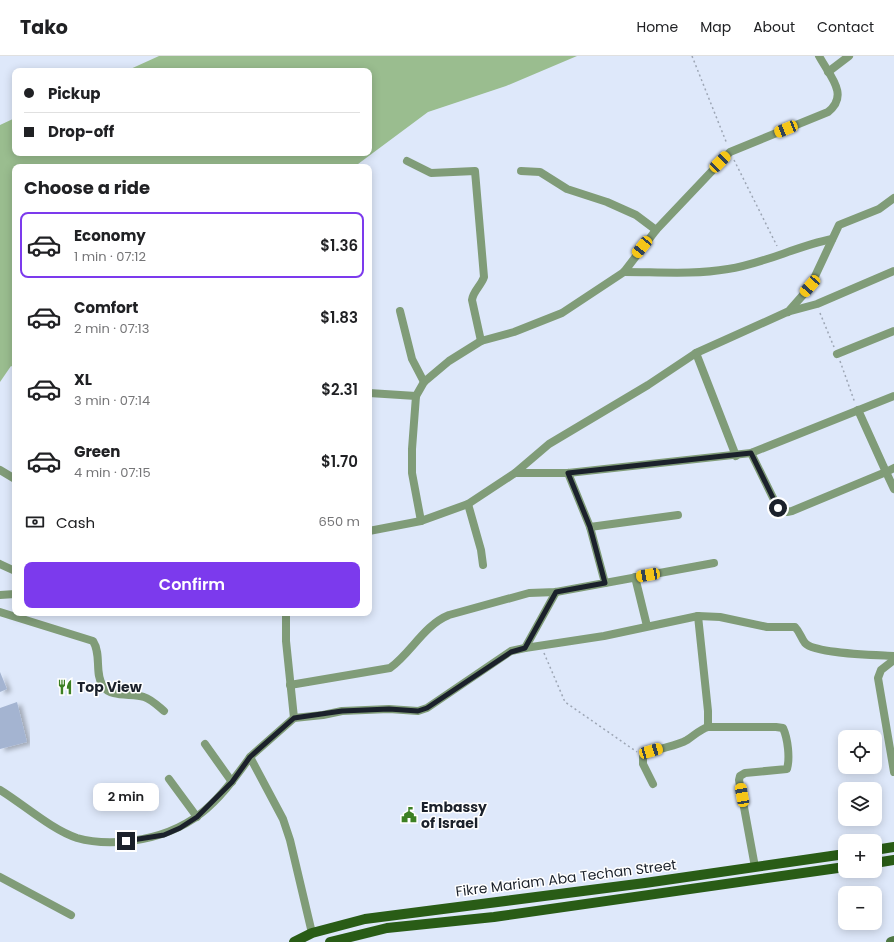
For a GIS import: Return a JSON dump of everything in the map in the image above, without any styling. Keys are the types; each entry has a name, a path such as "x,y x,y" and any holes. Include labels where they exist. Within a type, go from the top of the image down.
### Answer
{"main road":[{"path":"882,849 894,847"},
{"name":"Fikre Mariam Aba Techan Street","path":"294,942 312,933 327,928 364,919 838,855"},
{"path":"882,862 894,860"},
{"name":"Fikre Mariam Aba Techan Street","path":"330,942 387,928 548,909 838,868"},
{"path":"546,895 548,909"},
{"path":"327,928 330,942"}],"street":[{"path":"421,521 412,473 416,396 424,382 448,361 481,341 514,332 562,313 624,272 656,230 730,152 828,112 835,106 838,100 838,90 819,56"},
{"path":"828,72 849,56"},
{"path":"408,161 431,172 475,171 484,278 482,284 473,295 472,300 481,341"},
{"path":"521,171 540,172 567,189 607,202 636,215 656,230"},
{"path":"787,312 810,286 839,225 878,209 894,198"},
{"path":"624,272 689,272 728,269 755,263 812,243 832,239"},
{"path":"372,530 421,521 468,504 515,473 549,444 648,385 696,353 787,312 817,304 894,271"},
{"path":"400,311 412,359 424,382"},
{"path":"837,354 894,331"},
{"path":"696,353 736,456"},
{"path":"372,393 416,396"},
{"path":"515,473 568,473 736,456 751,453 894,396"},
{"path":"858,410 894,489"},
{"path":"751,453 778,508 787,512 894,468"},
{"path":"0,470 12,477"},
{"path":"568,473 590,527 605,583"},
{"path":"468,504 481,550 483,565"},
{"path":"590,527 678,515"},
{"path":"290,685 390,668 399,661 439,619 502,599 529,593 556,592 714,563"},
{"path":"0,564 12,570"},
{"path":"635,577 647,626"},
{"path":"525,648 556,592"},
{"path":"0,595 12,594"},
{"path":"0,612 12,616"},
{"path":"13,616 94,641 97,647 99,678 103,687 110,692 143,696 164,710"},
{"path":"286,616 286,641 294,718"},
{"path":"698,616 708,711 708,727"},
{"path":"0,790 60,830 77,838 113,843 164,835 180,828 197,817 232,782 250,757 294,718 350,711 389,709 418,711 427,708 511,652 525,648 604,636 698,616 720,617 767,627 795,627 805,643 812,647 850,654 894,656"},
{"path":"894,660 881,670 878,678 894,772"},
{"path":"653,784 643,764 643,757 651,751 688,739 697,730 708,727 783,728 786,734 787,769 744,773 740,776 755,867"},
{"path":"205,744 232,782"},
{"path":"250,757 283,819 290,840 312,933"},
{"path":"169,779 197,817"},
{"path":"0,877 71,915"}],"path":[{"path":"541,646 566,702 643,757"}],"green space":[{"path":"159,56 577,56 506,86 428,112 372,154 372,68 133,68"},
{"path":"12,119 12,156 369,156 358,164 12,164 12,366 0,382 0,125"}],"building":[{"path":"0,672 7,689 0,692"},
{"path":"17,702 27,742 0,749 0,708"}],"place":[{"name":"Top View","path":"65,687"},
{"name":"Embassy of Israel","path":"409,815"}],"route":[{"path":"126,841 164,835 180,828 197,817 232,782 250,757 294,718 323,715 342,711 389,709 418,711 427,708 462,683 511,652 525,648 556,592 605,583 590,527 568,473 640,464 736,456 751,453 778,508"}]}
